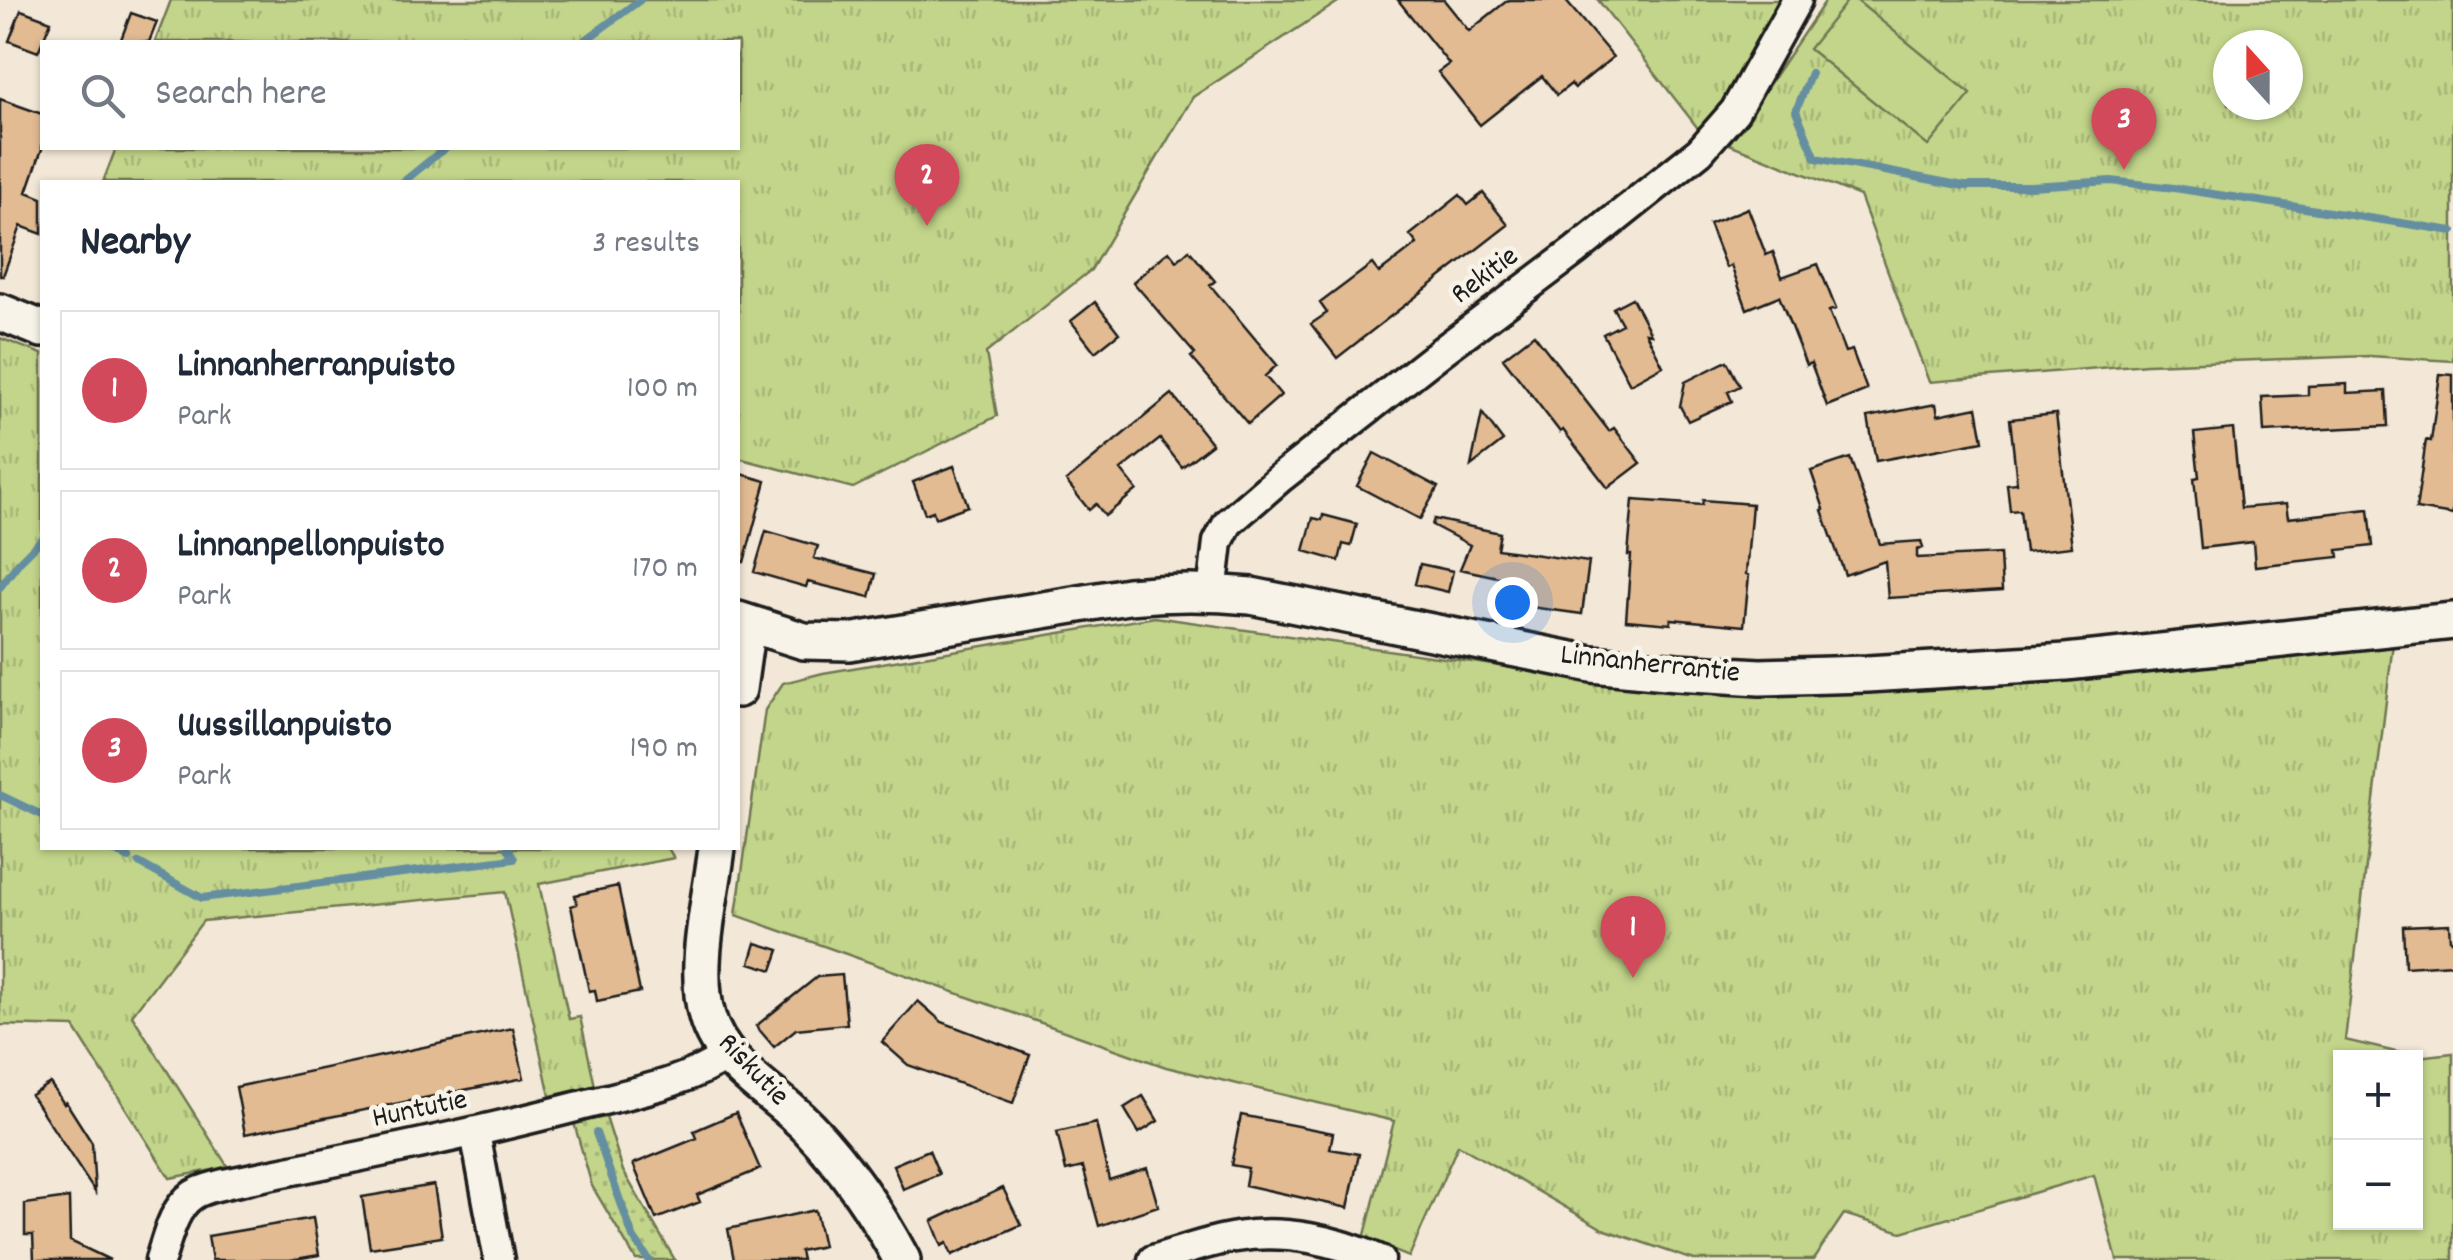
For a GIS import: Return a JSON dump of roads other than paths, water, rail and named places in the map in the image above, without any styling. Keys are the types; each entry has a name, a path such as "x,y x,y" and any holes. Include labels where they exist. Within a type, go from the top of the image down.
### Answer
{"street":[{"name":"Rekitie","path":"1212,592 1218,542 1228,523 1700,151 1736,111 1797,0"},
{"path":"0,312 40,328"},
{"name":"Linnanherrantie","path":"742,622 804,640 849,642 1128,596 1212,592 1252,596 1592,664 1760,677 2066,662 2453,621"},
{"path":"740,656 742,622"},
{"name":"Riskutie","path":"718,850 702,978 714,1035 728,1055 808,1127 856,1186 902,1260"},
{"name":"Huntutie","path":"160,1260 175,1217 189,1197 200,1191 475,1133 674,1081 709,1068 728,1055"},
{"path":"475,1133 499,1260"},
{"path":"1153,1260 1221,1240 1254,1235 1324,1240 1380,1260"}],"waterway":[{"path":"586,40 640,0"},
{"path":"1811,73 1796,111 1816,158 1964,186 2111,181 2453,231"},
{"path":"405,180 443,150"},
{"path":"0,587 40,541"},
{"path":"0,795 40,814"},
{"path":"112,850 129,858"},
{"path":"139,863 202,898 514,859 509,850"},
{"path":"596,1133 633,1237 649,1260"}],"place":[{"name":"Uussillanpuisto","path":"2124,170"},
{"name":"Linnanpellonpuisto","path":"927,226"},
{"name":"Linnanherranpuisto","path":"1633,978"}]}
